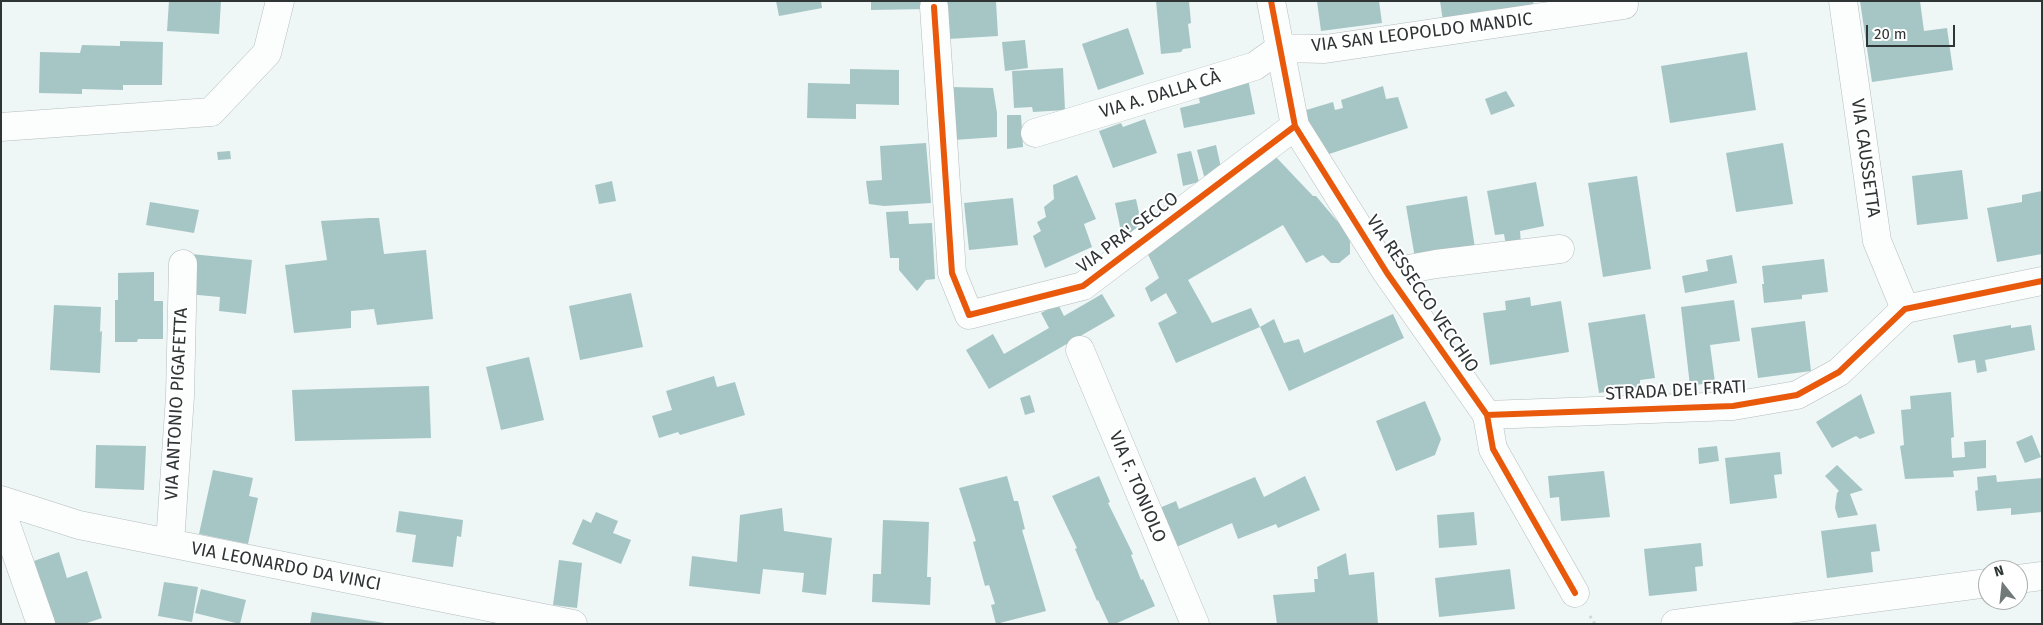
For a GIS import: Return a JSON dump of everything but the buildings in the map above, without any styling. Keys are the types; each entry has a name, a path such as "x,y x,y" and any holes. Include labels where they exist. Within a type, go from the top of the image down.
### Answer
{"street":[{"path":"1,128 211,112 267,53 280,1"},
{"name":"VIA RESSECCO VECCHIO","path":"1271,1 1295,126 1387,273 1487,415 1493,448 1575,594"},
{"name":"VIA CAUSSETTA","path":"1843,1 1877,240 1905,309"},
{"name":"VIA SAN LEOPOLDO MANDIC","path":"1280,48 1325,49 1624,5"},
{"name":"VIA PRA' SECCO","path":"934,7 952,273 969,315 1083,286 1295,126"},
{"name":"VIA A. DALLA CÀ","path":"1035,133 1255,66 1280,48"},
{"path":"1387,273 1436,264 1560,249"},
{"name":"VIA ANTONIO PIGAFETTA","path":"170,543 180,396 182,264"},
{"path":"1905,309 2042,281"},
{"name":"STRADA DEI FRATI","path":"1487,415 1733,406 1797,394 1840,372 1905,309"},
{"name":"VIA F. TONIOLO","path":"1080,350 1195,624"},
{"name":"VIA LEONARDO DA VINCI","path":"1,500 79,525 526,619 573,624"},
{"path":"1,510 41,624"},
{"path":"2028,578 2042,576"},
{"path":"1675,624 1978,584"}],"cycle path":[{"path":"1271,1 1295,126 1387,273 1487,415 1493,449 1575,593"},
{"path":"934,7 952,273 969,315 1083,286 1295,126"},
{"path":"1487,415 1733,406 1797,395 1839,372 1905,309 2042,281"}]}
